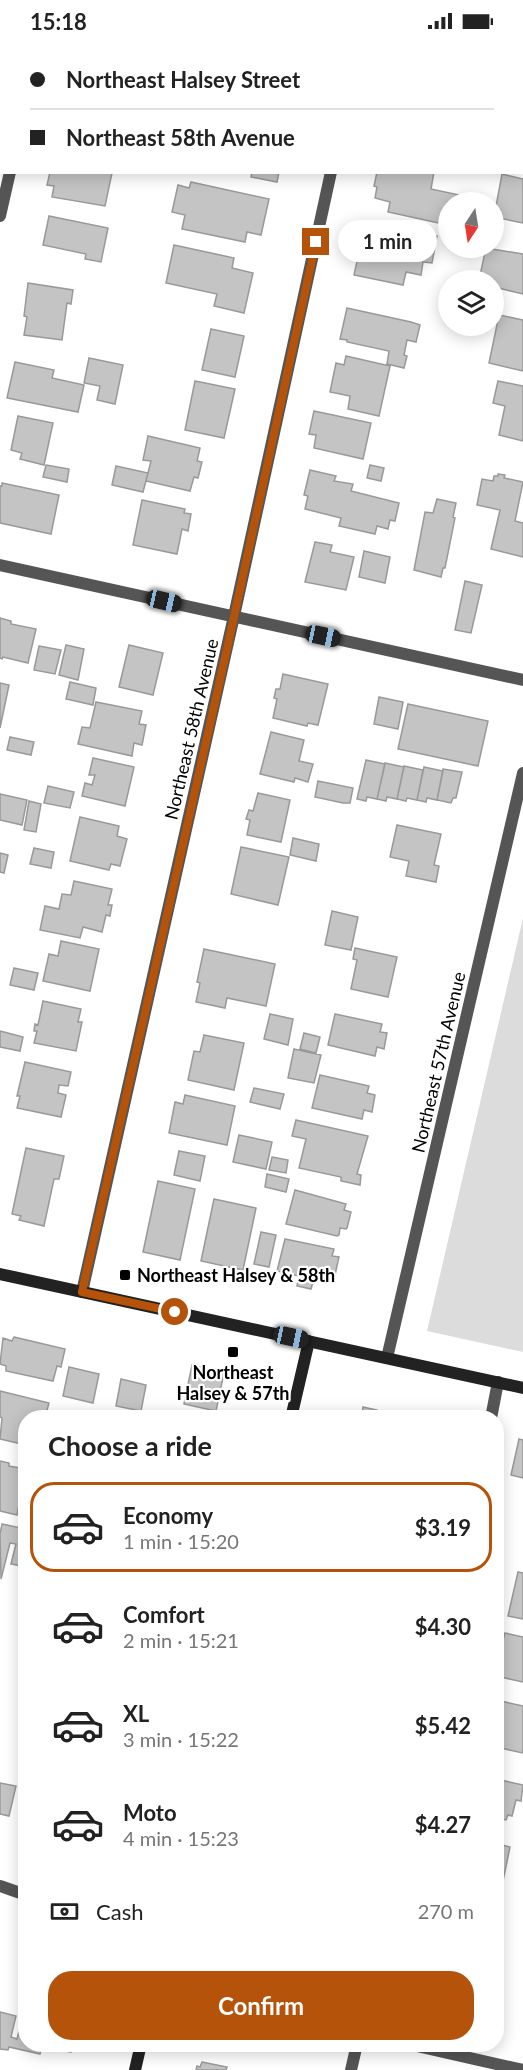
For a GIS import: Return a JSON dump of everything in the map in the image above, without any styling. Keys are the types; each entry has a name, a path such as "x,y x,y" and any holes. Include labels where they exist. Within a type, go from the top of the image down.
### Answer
{"main road":[{"path":"0,1274 523,1388"},
{"path":"293,1410 309,1341"},
{"path":"135,2070 139,2052"}],"street":[{"path":"0,216 10,174"},
{"name":"Northeast 58th Avenue","path":"82,1292 331,174"},
{"path":"0,565 523,680"},
{"name":"Northeast 57th Avenue","path":"387,1358 523,773"},
{"path":"492,1410 498,1382"},
{"path":"0,1886 18,1893"},
{"path":"351,2070 355,2052"},
{"path":"443,2052 523,2070"}],"shaded area":[{"path":"523,918 523,1352 427,1331"}],"building":[{"path":"50,174 112,174 105,206 52,197 54,186 47,185"},
{"path":"252,174 279,174 277,182 251,177"},
{"path":"377,174 434,174 431,189 445,192 438,192 438,223 388,212 390,202 375,198 377,187 374,186"},
{"path":"502,174 523,179 523,223 504,219 504,192 499,192"},
{"path":"191,182 269,199 261,235 247,232 245,242 182,229 185,215 172,212 178,185 189,188"},
{"path":"49,216 108,228 101,262 85,259 86,254 43,245"},
{"path":"398,227 437,236 432,263 423,262 421,275 406,272 403,285 354,275 361,243 393,249"},
{"path":"174,245 234,258 232,268 253,273 244,313 214,306 217,294 166,283"},
{"path":"504,251 523,254 523,294 504,289 504,270 481,270 484,258 504,258"},
{"path":"28,283 73,290 71,304 67,303 62,340 24,335"},
{"path":"347,308 420,325 416,342 407,340 404,368 387,364 389,351 340,339"},
{"path":"504,316 523,320 523,371 489,363 495,336 504,336"},
{"path":"211,329 244,336 235,377 202,370"},
{"path":"346,356 390,366 379,416 348,409 350,396 330,392 336,363 344,365"},
{"path":"89,358 123,365 115,404 97,400 100,386 84,383"},
{"path":"15,362 54,370 52,378 84,385 78,412 7,398"},
{"path":"195,381 235,389 224,438 185,430"},
{"path":"498,381 523,386 523,441 499,435 505,406 493,403"},
{"path":"314,411 371,423 363,459 314,448 316,435 309,434"},
{"path":"18,416 53,423 44,465 20,459 22,453 11,450"},
{"path":"148,436 200,448 197,461 202,462 198,478 194,477 190,491 146,481 151,461 143,460"},
{"path":"46,465 69,469 67,482 43,477"},
{"path":"370,465 384,468 381,481 367,478"},
{"path":"116,466 148,473 143,492 112,485"},
{"path":"310,470 336,476 334,481 353,484 351,491 399,503 395,521 390,520 388,529 377,526 375,534 339,526 341,518 305,509 308,496 304,495"},
{"path":"505,475 504,478 523,482 515,521 523,523 523,557 491,549 500,510 477,505 482,479 493,481 494,476"},
{"path":"2,483 59,495 51,534 0,523 0,486"},
{"path":"437,499 456,503 445,568 443,568 441,577 414,570 425,512 433,513"},
{"path":"142,500 185,509 184,513 191,514 188,531 182,529 177,554 133,545"},
{"path":"315,542 332,545 330,552 354,557 346,590 305,582"},
{"path":"364,551 390,557 385,583 359,577"},
{"path":"465,581 482,585 471,633 455,630"},
{"path":"0,618 11,621 11,624 36,629 28,663 0,658"},
{"path":"66,645 84,649 78,680 59,675"},
{"path":"129,645 163,653 153,695 119,687"},
{"path":"39,646 61,650 55,674 34,670"},
{"path":"283,674 328,684 318,725 308,723 307,726 273,718 277,699 274,698 276,689 280,689"},
{"path":"70,682 96,688 93,705 66,699"},
{"path":"0,683 9,685 0,728"},
{"path":"379,697 403,702 398,729 374,724"},
{"path":"96,702 142,711 139,724 146,725 142,745 134,743 132,756 78,744 82,727 90,728"},
{"path":"408,704 488,721 478,766 398,749"},
{"path":"271,732 304,740 299,761 313,764 308,782 295,778 294,782 260,774"},
{"path":"10,737 34,742 31,755 7,750"},
{"path":"93,758 134,767 125,806 82,796 85,783 92,785 95,775 89,775"},
{"path":"366,760 385,764 377,799 367,797 366,801 357,799"},
{"path":"385,763 404,767 397,799 387,797 386,801 377,799"},
{"path":"404,766 423,770 417,800 397,799"},
{"path":"424,767 443,771 437,800 427,798 426,802 417,800"},
{"path":"443,769 462,772 456,798 453,798 451,803 437,800"},
{"path":"318,781 353,788 350,803 315,797"},
{"path":"48,786 74,792 70,808 44,803"},
{"path":"258,793 290,800 281,842 247,835 250,820 246,819 249,810 253,811"},
{"path":"0,794 27,800 22,825 0,820"},
{"path":"29,801 41,804 36,832 24,830"},
{"path":"80,817 119,826 117,836 127,839 120,866 111,864 109,870 70,861"},
{"path":"397,825 441,834 434,865 439,866 436,882 406,876 409,861 390,857"},
{"path":"293,838 319,844 316,861 290,855"},
{"path":"241,847 289,857 278,905 231,894"},
{"path":"34,848 54,852 51,868 30,864"},
{"path":"0,853 8,855 4,873 0,872"},
{"path":"74,881 112,889 108,905 112,905 110,916 106,915 102,932 83,927 80,938 40,930 45,906 59,909 62,894 71,895"},
{"path":"332,911 358,917 351,950 325,945"},
{"path":"61,941 99,949 90,991 43,981 49,954 58,956"},
{"path":"355,948 397,957 388,997 351,989 357,960 353,959"},
{"path":"204,949 275,964 266,1006 227,998 225,1008 196,1002 200,983 197,982"},
{"path":"14,968 38,973 34,990 10,985"},
{"path":"43,1001 81,1009 78,1022 82,1022 76,1051 34,1043 37,1031 34,1031 35,1024 38,1025"},
{"path":"270,1014 293,1019 288,1045 264,1039"},
{"path":"335,1014 382,1024 380,1032 387,1033 384,1049 377,1047 375,1056 328,1045"},
{"path":"0,1031 23,1037 20,1051 0,1047"},
{"path":"304,1033 320,1037 316,1053 300,1049"},
{"path":"204,1035 244,1043 234,1090 188,1080 194,1051 200,1052"},
{"path":"294,1049 321,1055 314,1083 288,1078"},
{"path":"25,1062 71,1072 68,1086 59,1085 58,1093 66,1095 61,1117 17,1108 20,1096 17,1096"},
{"path":"320,1075 369,1086 367,1093 375,1095 372,1112 364,1110 362,1119 312,1108"},
{"path":"254,1088 284,1094 280,1109 250,1102"},
{"path":"185,1095 235,1106 227,1145 169,1133 175,1102 183,1104"},
{"path":"296,1120 368,1136 357,1174 361,1175 360,1185 341,1181 341,1177 299,1168 306,1139 292,1136"},
{"path":"239,1135 272,1142 266,1169 233,1162"},
{"path":"26,1148 64,1156 59,1179 54,1179 44,1226 19,1220 21,1216 12,1214"},
{"path":"179,1151 205,1156 200,1181 174,1175"},
{"path":"272,1157 288,1160 286,1173 269,1170"},
{"path":"267,1174 289,1179 286,1192 265,1187"},
{"path":"158,1181 195,1189 180,1260 143,1252"},
{"path":"295,1190 346,1204 344,1210 351,1212 347,1228 340,1228 337,1236 286,1224"},
{"path":"214,1199 256,1208 243,1270 201,1261"},
{"path":"261,1232 276,1235 269,1267 254,1264"},
{"path":"285,1239 334,1249 332,1256 339,1257 335,1275 328,1273 326,1281 314,1279 311,1289 297,1286 299,1276 277,1271"},
{"path":"14,1337 65,1349 61,1367 57,1366 53,1381 6,1371 6,1366 0,1364 3,1338 12,1341"},
{"path":"192,1365 224,1373 216,1410 184,1404"},
{"path":"69,1367 99,1374 93,1403 63,1396"},
{"path":"121,1379 146,1385 141,1410 116,1406"},
{"path":"0,1391 49,1403 47,1410 18,1410 18,1443 0,1439 2,1418 0,1417"},
{"path":"519,1439 523,1440 523,1478 511,1475"},
{"path":"0,1461 18,1468 18,1510 17,1515 0,1511"},
{"path":"2,1524 18,1527 18,1565 11,1564 16,1544 10,1543 1,1579 0,1534"},
{"path":"518,1572 523,1573 523,1619 508,1616"},
{"path":"505,1633 523,1637 523,1682 504,1678"},
{"path":"504,1702 523,1706 523,1753 504,1749"},
{"path":"504,1781 523,1785 521,1801 516,1800 512,1816 508,1815 504,1820"},
{"path":"0,1783 16,1786 9,1816 0,1814"},
{"path":"504,1846 510,1847 504,1876"},
{"path":"0,2012 16,2016 11,2037 17,2039 18,2035 18,2049 9,2047 8,2050 0,2049"},
{"path":"202,2062 227,2067 226,2070 196,2070"}],"place":[{"name":"Northeast Halsey & 58th","path":"125,1275"},
{"name":"Northeast Halsey & 57th","path":"233,1352"}],"route":[{"path":"175,1312 82,1292 316,242"}]}
